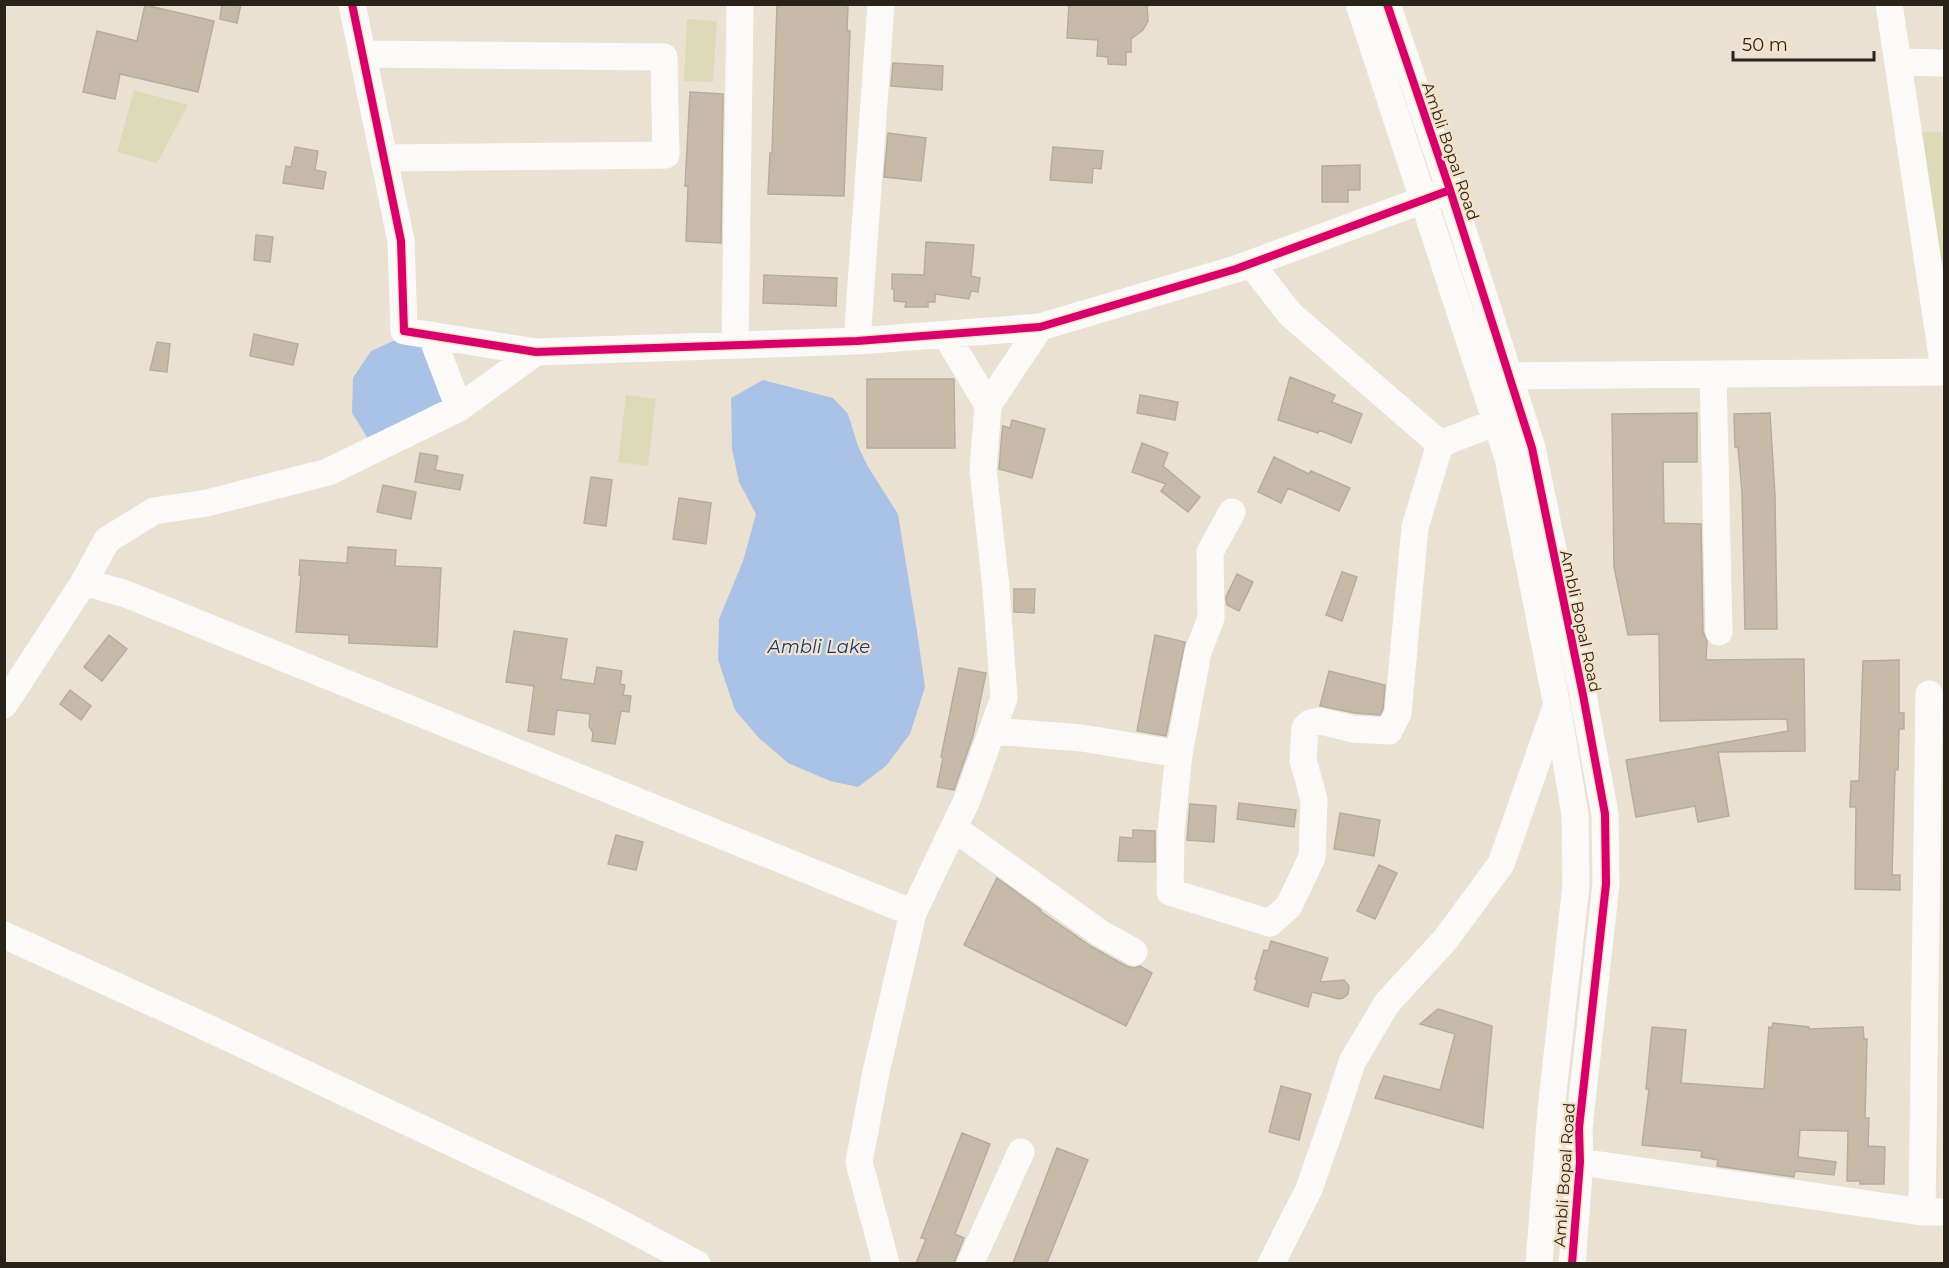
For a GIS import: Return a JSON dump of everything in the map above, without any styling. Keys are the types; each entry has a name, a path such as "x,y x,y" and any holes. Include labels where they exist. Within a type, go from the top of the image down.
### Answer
{"street":[{"path":"352,4 401,241 404,331 536,352 857,341 1040,327 1251,264 1450,190"},
{"path":"735,345 740,4"},
{"path":"857,341 880,4"},
{"name":"Ambli Bopal Road","path":"1359,4 1496,422 1520,453 1583,695 1605,814 1606,884 1579,1128 1580,1162 1572,1263"},
{"name":"Ambli Bopal Road","path":"1387,4 1450,190 1509,376 1575,815 1576,885 1551,1110 1539,1263"},
{"path":"1509,376 1944,370 1889,4"},
{"path":"362,54 664,57 666,155 384,158"},
{"path":"1898,62 1944,63"},
{"path":"1251,264 1290,314 1440,444"},
{"path":"886,1263 859,1162 876,1072 912,913 968,800 1004,698 996,588 983,470 988,405 1040,327"},
{"path":"431,335 459,408"},
{"path":"946,335 988,405"},
{"path":"4,705 84,582 107,540 154,511 207,503 328,472 459,408 536,352"},
{"path":"1713,374 1719,632"},
{"path":"1440,444 1496,422"},
{"path":"1232,512 1210,552 1211,618 1198,652 1179,754 1171,831 1170,892 1270,923 1289,906 1312,857 1314,800 1303,760 1305,728 1310,723 1320,721 1353,729 1389,731 1398,713 1415,527 1440,444"},
{"path":"84,582 126,594 912,913"},
{"path":"1580,1162 1933,1212 1935,917 1929,694"},
{"path":"1271,1263 1308,1190 1352,1062 1387,1003 1445,940 1501,864 1557,706"},
{"path":"992,731 1082,738 1179,754"},
{"path":"954,828 1100,933 1134,952"},
{"path":"4,934 206,1026 586,1206 697,1263"},
{"path":"970,1263 1021,1152"}],"shaded area":[{"path":"687,19 717,21 713,82 684,81"},
{"path":"134,90 188,105 157,163 117,152"},
{"path":"1921,132 1944,132 1944,262 1937,262"},
{"path":"626,395 656,399 648,466 618,462"}],"water":[{"path":"402,337 433,350 448,385 443,413 384,443 367,437 352,413 353,378 371,351"},
{"name":"Ambli Lake","path":"763,380 833,398 848,414 858,446 867,465 898,514 925,687 910,734 886,766 858,787 830,781 788,763 759,738 735,710 718,660 719,619 743,561 756,514 739,482 732,449 731,398"}],"building":[{"path":"222,4 241,4 237,23 220,19"},
{"path":"777,4 848,4 847,31 850,31 844,196 768,194 770,153 772,153"},
{"path":"1069,4 1147,4 1148,21 1143,30 1131,39 1131,52 1126,52 1126,65 1108,64 1108,57 1097,56 1098,40 1067,38"},
{"path":"145,5 214,21 198,92 120,74 115,99 83,92 97,31 137,41"},
{"path":"893,63 943,66 942,90 891,86"},
{"path":"690,92 723,94 721,243 686,241 688,186 685,186"},
{"path":"888,133 926,138 921,181 884,177"},
{"path":"295,147 318,151 315,170 326,172 323,189 283,183 286,166 291,167"},
{"path":"1053,147 1103,151 1101,169 1093,168 1092,183 1050,180"},
{"path":"1360,165 1360,190 1348,190 1348,202 1322,202 1322,166"},
{"path":"256,235 273,237 270,262 254,260"},
{"path":"926,242 974,245 971,276 980,278 978,292 971,291 969,299 935,294 935,302 928,302 928,307 905,307 906,302 894,301 892,274 924,275"},
{"path":"764,275 837,278 836,306 763,303"},
{"path":"254,334 298,344 293,365 250,356"},
{"path":"157,342 170,344 167,372 150,370"},
{"path":"1290,377 1335,395 1332,402 1362,414 1351,443 1319,430 1318,433 1278,420"},
{"path":"867,379 954,379 955,448 867,448"},
{"path":"1140,395 1178,402 1175,420 1137,413"},
{"path":"1697,413 1697,462 1663,462 1664,523 1701,524 1703,632 1707,641 1706,660 1804,659 1805,751 1718,752 1729,816 1698,822 1695,806 1636,817 1626,760 1788,731 1787,719 1660,721 1659,634 1628,635 1614,567 1612,414"},
{"path":"1770,413 1775,496 1777,629 1745,629 1742,492 1738,447 1735,447 1734,414"},
{"path":"1012,420 1045,429 1032,478 999,469 1003,426 1010,428"},
{"path":"1142,443 1168,453 1163,466 1200,497 1188,512 1161,491 1166,484 1132,472"},
{"path":"420,453 438,456 435,470 463,475 460,490 415,482"},
{"path":"1274,457 1309,474 1311,471 1350,488 1339,511 1288,488 1281,503 1258,492"},
{"path":"591,477 612,480 606,526 584,523"},
{"path":"383,485 416,492 411,519 377,512"},
{"path":"679,498 711,503 706,544 673,539"},
{"path":"348,547 396,550 395,566 441,568 437,647 349,643 349,635 296,632 301,575 299,575 300,560 347,563"},
{"path":"1342,572 1357,577 1342,621 1326,615"},
{"path":"1237,574 1253,582 1239,611 1227,605 1226,597"},
{"path":"1014,589 1035,589 1034,613 1014,612"},
{"path":"514,631 567,639 561,679 594,684 597,667 622,671 620,684 625,685 623,695 631,696 629,712 621,711 615,744 592,741 593,733 589,726 590,714 557,710 554,735 528,731 534,686 506,682"},
{"path":"109,635 127,649 102,681 84,667"},
{"path":"1155,635 1185,642 1166,736 1137,731"},
{"path":"1899,660 1899,713 1904,713 1904,729 1899,729 1898,770 1895,770 1892,875 1900,875 1900,890 1855,889 1856,807 1850,807 1851,781 1859,781 1863,661"},
{"path":"959,668 986,673 973,736 954,790 937,787"},
{"path":"1329,671 1385,685 1383,709 1380,715 1320,706"},
{"path":"70,690 91,706 81,720 60,704"},
{"path":"1239,803 1296,810 1294,827 1237,819"},
{"path":"1190,804 1216,806 1214,842 1187,840"},
{"path":"1340,813 1380,820 1374,856 1334,849"},
{"path":"1133,830 1155,831 1155,862 1118,861 1120,837 1133,838"},
{"path":"616,835 643,842 636,870 608,864"},
{"path":"1379,865 1397,873 1375,919 1357,911"},
{"path":"997,878 1092,947 1126,966 1134,968 1140,966 1152,973 1126,1026 964,945"},
{"path":"1271,941 1328,958 1320,982 1344,980 1349,986 1348,994 1339,999 1312,992 1308,1007 1254,990 1264,950 1268,951"},
{"path":"1438,1009 1492,1026 1483,1128 1375,1098 1384,1076 1440,1090 1455,1034 1420,1024"},
{"path":"1773,1023 1809,1027 1809,1029 1863,1027 1864,1039 1867,1039 1865,1118 1869,1118 1868,1146 1885,1147 1884,1184 1860,1184 1860,1181 1847,1181 1848,1131 1800,1130 1798,1157 1836,1162 1834,1175 1795,1171 1794,1177 1717,1166 1718,1160 1701,1157 1702,1151 1642,1145 1649,1089 1646,1089 1652,1027 1686,1030 1681,1083 1764,1089 1769,1027 1772,1028"},
{"path":"1281,1086 1311,1094 1299,1140 1269,1132"},
{"path":"962,1133 990,1144 955,1234 964,1238 954,1263 916,1263 926,1239 921,1238"},
{"path":"1057,1148 1088,1160 1047,1263 1013,1263"}],"cycle path":[{"path":"352,4 401,241 404,331 536,352 857,341 1040,327 1236,269 1450,190"},
{"path":"1387,4 1450,190 1532,448 1605,814 1606,884 1579,1128 1580,1162 1572,1264"}]}
